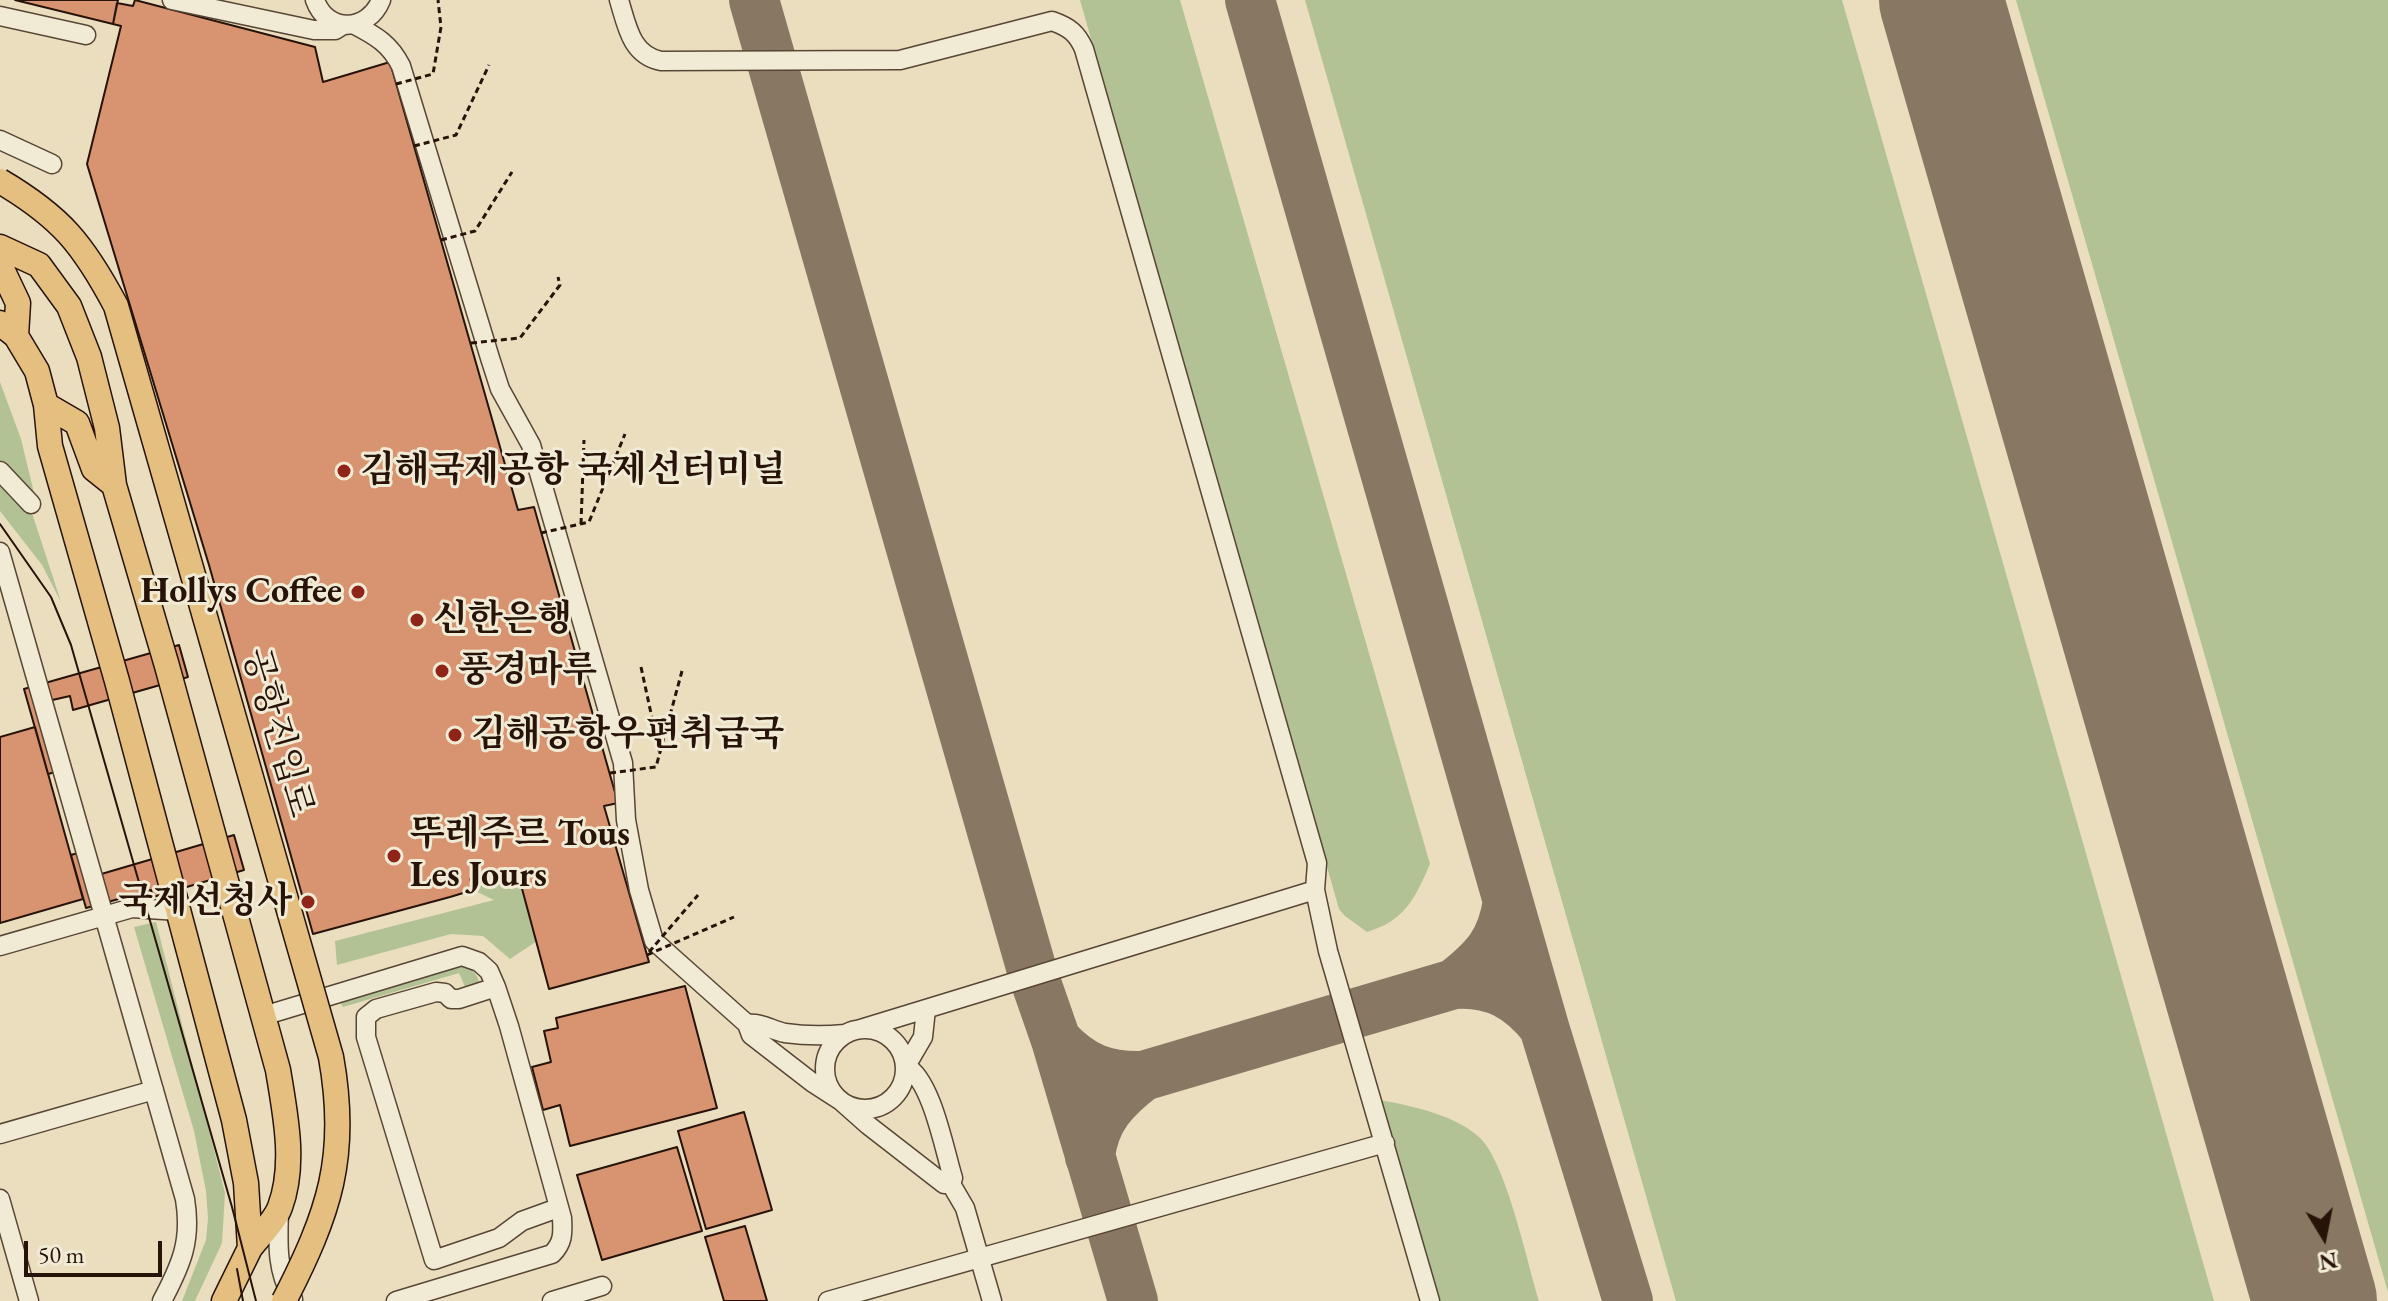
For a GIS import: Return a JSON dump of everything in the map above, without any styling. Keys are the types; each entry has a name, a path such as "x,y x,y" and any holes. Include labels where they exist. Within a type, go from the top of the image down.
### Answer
{"main road":[{"name":"공항진입로","path":"0,181 43,208 61,224 79,244 116,306 331,1057 337,1089 339,1132 335,1174 319,1225 284,1301"},
{"path":"0,247 39,265 69,306 89,357 107,428 114,485 278,1070 286,1117 288,1166 279,1209 250,1248 224,1301"},
{"path":"0,265 18,303 8,330 37,371 46,405 50,446 117,681 234,1120 246,1183 250,1248"},
{"path":"46,405 77,423 94,469 114,485"}],"street":[{"path":"172,0 314,30 335,30 366,21 381,1"},
{"path":"300,0 316,4 324,16 380,38 392,49 401,66 500,389 531,445 542,478 623,763 626,820 639,890 654,941 747,1024 751,1035 813,1083 852,1108 878,1108 899,1092 906,1066 923,1037 926,1009"},
{"path":"619,0 637,49 651,59 661,61 900,60 1052,21 1067,26 1078,36 1317,863 1315,890 1328,951 1430,1301"},
{"path":"380,38 381,1"},
{"path":"0,16 86,35"},
{"path":"0,140 52,164"},
{"path":"0,471 31,504"},
{"path":"0,552 185,1199 189,1224 185,1251 162,1301"},
{"path":"951,1184 944,1184 868,1125 832,1092 824,1068 827,1054 834,1043 851,1032 1033,974 1315,890"},
{"path":"0,946 104,915 143,907 179,911"},
{"path":"263,1016 462,956 479,962 489,971 509,1026 563,1235 552,1254 396,1301"},
{"path":"496,987 459,999 436,992 376,1009 366,1017 366,1037 434,1260 499,1238 522,1221 558,1208"},
{"path":"747,1024 757,1023 779,1032 812,1036 871,1029 884,1033 895,1042 906,1066 913,1070 923,1085 953,1178 951,1184 965,1208 992,1301"},
{"path":"0,1134 154,1090"},
{"path":"828,1301 1385,1143"},
{"path":"0,1199 29,1301"},
{"path":"279,1209 279,1265 284,1284 294,1301"},
{"path":"552,1301 602,1286"}],"path":[{"path":"396,84 433,74 441,27 438,0"},
{"path":"414,146 456,135 489,65"},
{"path":"441,240 475,231 512,172"},
{"path":"471,343 520,338 560,285 558,277"},
{"path":"541,533 589,522 625,434"},
{"path":"581,524 584,440"},
{"path":"641,667 660,755"},
{"path":"610,773 656,767 682,671"},
{"path":"698,895 647,955 734,917"}],"green space":[{"path":"1080,0 1180,0 1430,864 1407,907 1390,922 1367,932 1339,909"},
{"path":"1305,0 1842,0 2214,1301 1676,1301"},
{"path":"2016,0 2388,0 2388,1292"},
{"path":"0,382 21,439 35,497 0,460"},
{"path":"0,478 32,513 61,602 42,565 0,511"},
{"path":"517,870 537,941 510,959 483,936 451,934 337,965 335,941 494,900 473,890 470,879"},
{"path":"156,922 225,1193 222,1243 195,1301 182,1301 206,1240 206,1191 194,1131 134,927"},
{"path":"454,965 471,969 480,984 466,989 459,973 343,1007 338,999"},
{"path":"1379,1100 1419,1108 1447,1118 1481,1139 1508,1192 1539,1301 1438,1301"}],"building":[{"path":"15,0 118,0 113,24"},
{"name":"김해국제공항 국제선터미널","path":"135,0 315,47 323,82 390,62 518,510 534,507 618,803 604,806 649,962 549,989 517,870 470,879 473,890 313,934 209,565 87,164 121,26 113,24 117,3 133,6"},
{"path":"179,645 188,677 73,710 70,696 48,701 67,769 48,774 24,689"},
{"path":"35,727 83,899 0,923 0,737"},
{"path":"234,835 244,870 153,897 151,890 86,908 71,855 91,849 98,875"},
{"path":"685,986 717,1108 570,1146 560,1105 543,1110 532,1067 551,1062 544,1031 558,1028 556,1018"},
{"path":"744,1112 772,1210 706,1229 678,1131"},
{"path":"677,1147 702,1231 602,1260 577,1175"},
{"path":"745,1226 767,1301 724,1301 705,1237"}],"taxiway":[{"path":"754,0 1033,974 1056,1040 1133,1301"},
{"path":"1250,0 1544,1027 1628,1301"},
{"path":"1508,901 1497,939 1484,958 1454,984 1481,985 1505,993 1526,1007 1544,1027"},
{"path":"1143,1076 1454,984"},
{"path":"1056,1040 1075,1058 1095,1069 1117,1075 1143,1076 1107,1110 1096,1131 1090,1157"}],"runway":[{"path":"1941,0 2315,1301"}],"tram line":[{"path":"0,524 51,597 71,645 232,1207 256,1301"},
{"path":"237,1269 243,1301"}],"place":[{"name":"김해국제공항 국제선터미널","path":"344,471"},
{"name":"Hollys Coffee","path":"358,592"},
{"name":"신한은행","path":"417,620"},
{"name":"풍경마루","path":"442,671"},
{"name":"김해공항우편취급국","path":"455,735"},
{"name":"뚜레주르 Tous Les Jours","path":"394,856"},
{"name":"국제선청사","path":"308,902"}]}
